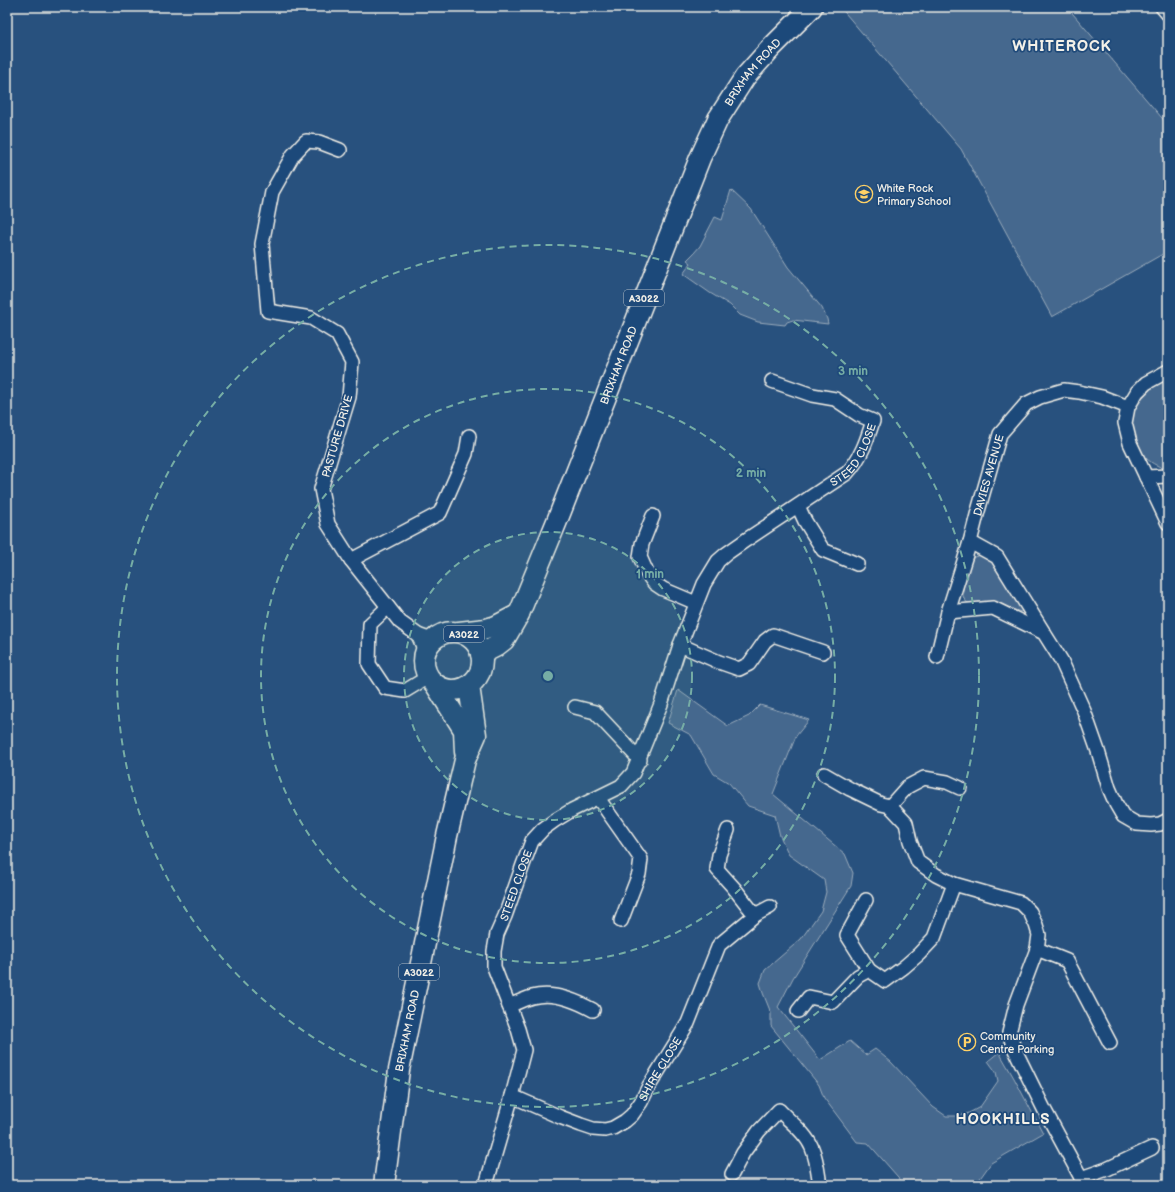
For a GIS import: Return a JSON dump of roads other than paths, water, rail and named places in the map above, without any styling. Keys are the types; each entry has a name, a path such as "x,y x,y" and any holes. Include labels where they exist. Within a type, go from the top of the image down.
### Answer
{"main road":[{"name":"BRIXHAM ROAD","path":"481,654 495,647 504,640 519,614 555,528 700,158 718,120 746,77 771,48 812,7"},
{"name":"A3022","path":"425,642 444,633 486,629 496,626 519,614"},
{"name":"A3022","path":"459,632 471,638 475,642 481,654 482,666 480,672 474,682 469,686"},
{"name":"BRIXHAM ROAD","path":"425,642 424,663 431,681 464,730 465,760"},
{"path":"431,681 448,690 462,689 469,686"},
{"name":"BRIXHAM ROAD","path":"384,1185 399,1070 447,836 465,760 476,735 469,686"}],"street":[{"path":"1162,7 1168,14"},
{"name":"PASTURE DRIVE","path":"340,150 319,142 306,141 293,155 272,192 262,244 268,311 311,318 337,334 352,362 349,396 321,489 328,524 351,560 400,622 425,642"},
{"path":"1168,371 1146,382 1137,392 1128,407 1125,423 1130,443 1168,523"},
{"name":"STEED CLOSE","path":"486,1185 524,1050 518,1029 494,967 494,951 497,934 532,842 543,829 554,821 572,810 621,786 633,773 640,760 661,704 680,645 696,603 704,584 718,561 746,540 841,477 853,466 864,447 873,421 860,415 835,399 812,395 772,380"},
{"name":"DAVIES AVENUE","path":"937,658 948,612 970,542 1000,434 1026,404 1040,397 1064,390 1080,392 1128,407"},
{"path":"351,560 440,513 466,454 469,436"},
{"path":"1146,478 1168,476"},
{"path":"798,506 805,521 823,550 857,564"},
{"path":"653,516 642,544 640,557 648,575 654,583 663,589 696,603"},
{"path":"970,542 997,557 1061,660 1084,711 1109,788 1123,816 1137,824 1160,824 1168,820"},
{"path":"388,607 370,624 369,664 385,688 405,691 431,681"},
{"path":"948,612 992,608 1044,633"},
{"path":"680,645 719,662 739,668 749,664 765,641 773,635 823,652"},
{"path":"575,707 596,712 640,760"},
{"path":"824,774 850,789 881,804 890,806 906,822 910,841 918,862 936,875 954,884 1021,903 1030,912 1036,924 1039,935 1037,949 1016,1005 1009,1033 1014,1048 1044,1109 1083,1182 1152,1148"},
{"path":"890,806 907,787 924,778 947,782 960,788"},
{"path":"598,798 641,859 640,874 621,921"},
{"path":"728,830 719,855 717,869 755,915"},
{"path":"866,900 847,935 869,970 885,981 919,954 934,938 954,884"},
{"name":"SHIRE CLOSE","path":"512,1096 560,1117 593,1128 605,1130 613,1128 626,1121 641,1102 672,1047 688,1023 719,945 755,915 770,907"},
{"path":"1037,949 1067,961 1110,1043"},
{"path":"798,1011 809,997 833,1002 858,976 869,970"},
{"path":"509,1006 533,996 550,995 567,998 593,1010"},
{"path":"732,1174 743,1153 759,1131 779,1110 803,1134 812,1148 820,1185"}],"place":[{"name":"White Rock Primary School","path":"864,194"},
{"name":"Community Centre Parking","path":"967,1042"}],"district":[{"name":"WHITEROCK","path":"1062,46"},
{"name":"HOOKHILLS","path":"1003,1119"}]}
